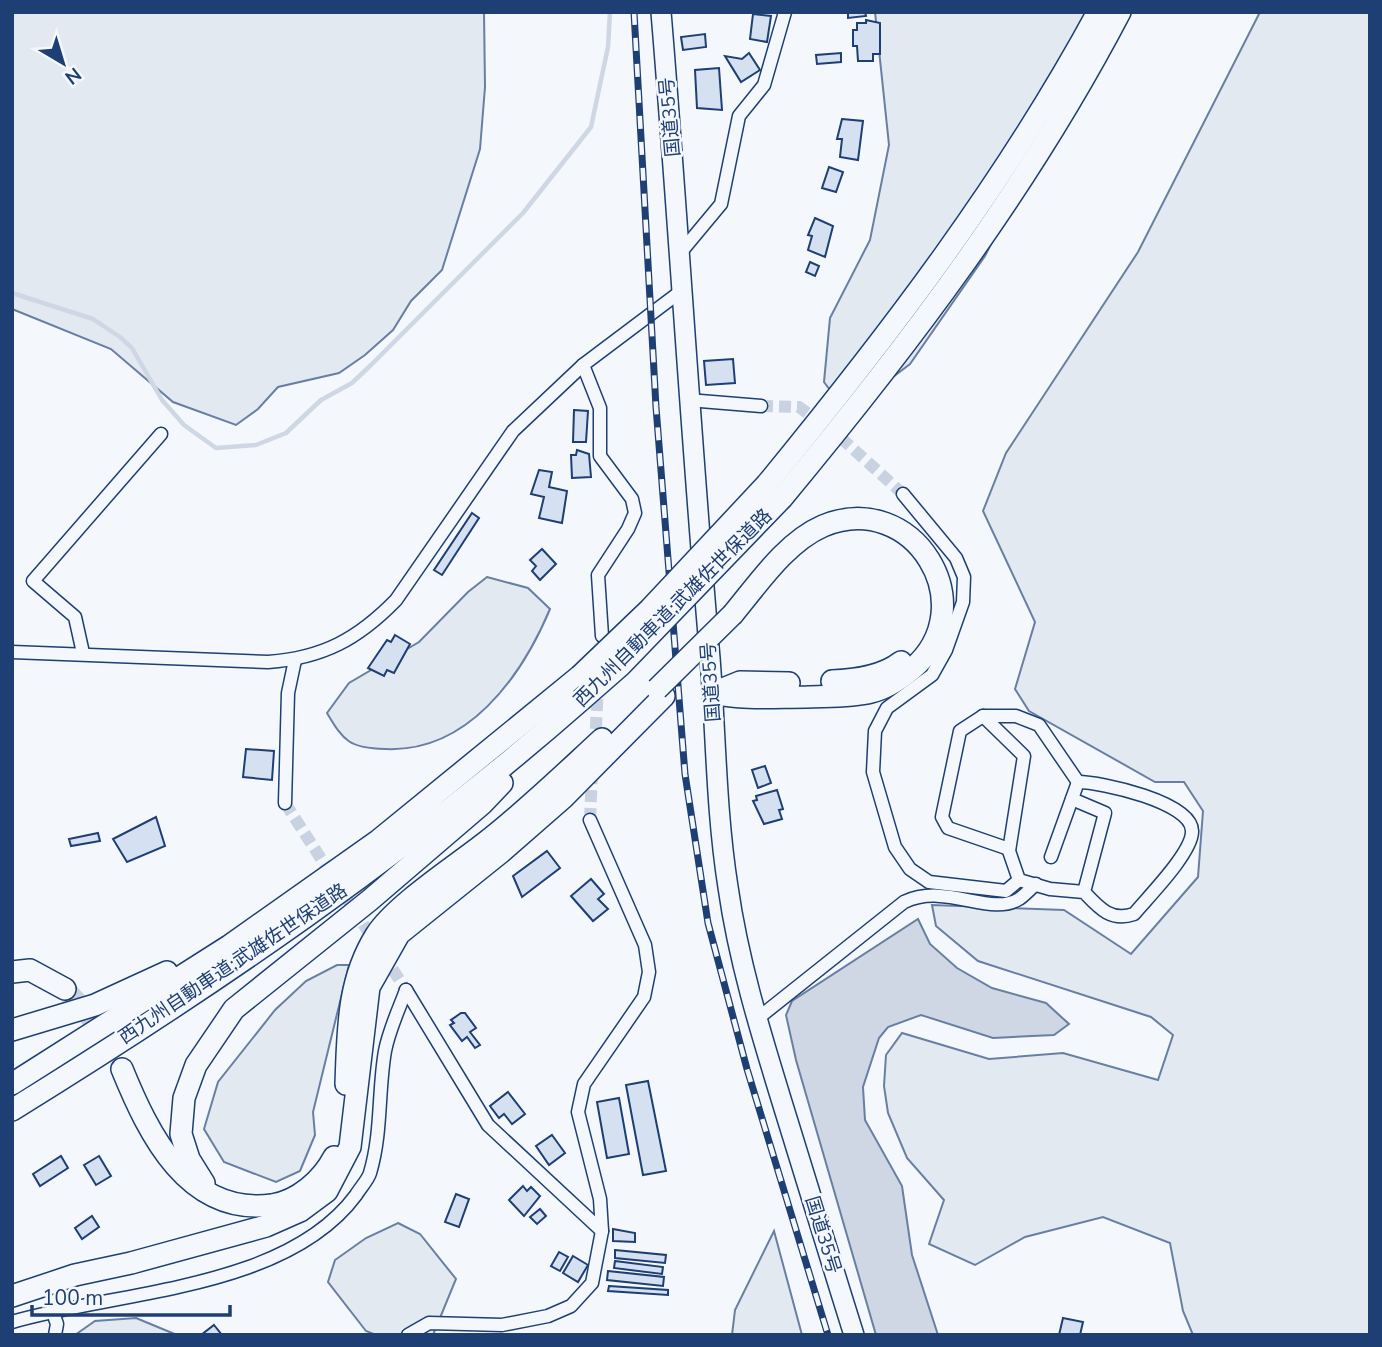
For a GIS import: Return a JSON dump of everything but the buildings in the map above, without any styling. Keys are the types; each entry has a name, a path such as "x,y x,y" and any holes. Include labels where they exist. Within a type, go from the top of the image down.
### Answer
{"highway":[{"name":"国道35号","path":"661,12 681,252 680,292 688,400 713,693 717,798 727,886 741,962 757,1019 854,1335"},
{"name":"西九州自動車道;武雄佐世保道路","path":"12,1084 217,953 319,884 439,794 580,676 775,491 948,252 1023,140 1098,12"},
{"name":"西九州自動車道;武雄佐世保道路","path":"12,1110 240,961 392,855 520,754 629,656 775,491 873,388 965,265 1041,152 1121,12"},
{"path":"12,1282 75,1275 131,1263 266,1226 300,1211 327,1191 351,1147 369,987 399,934 500,853 563,798 661,692 735,618 802,538 822,526 846,519 873,520 902,530 924,551 939,574 943,606 937,638 925,657 902,678 872,692 741,699 713,693"},
{"path":"122,1069 141,1114 168,1160 191,1183 243,1206 281,1204 301,1194 323,1174 333,1159 342,1131 350,998 359,970 377,933 661,692"},
{"path":"210,1193 188,1159 181,1134 184,1098 196,1065 234,1009 370,900 482,804 581,700"},
{"path":"12,1030 95,1005 162,976 319,884"},
{"path":"12,972 30,970 65,989"},
{"path":"12,1296 75,1275"}],"street":[{"path":"681,252 721,204 739,116 764,85 785,12"},
{"path":"12,652 268,662 295,660 348,641 375,621 396,600 513,431 583,365 680,292"},
{"path":"583,365 600,408 600,456 632,499 635,513 628,529 598,575 602,636"},
{"path":"688,400 761,406"},
{"path":"83,653 75,617 33,581 161,434"},
{"path":"903,494 957,558 964,577 964,590 957,623 932,674 887,708 875,731 873,772 895,848 910,869 929,882 1006,891 1019,880"},
{"path":"285,803 288,693 295,660"},
{"path":"983,716 1024,756 1009,849 1019,880"},
{"path":"1009,849 948,828 942,817 960,731 983,716 1016,716 1039,725 1078,782"},
{"path":"1019,880 1084,892 1101,910 1111,916 1123,918 1133,915 1188,848 1192,830 1188,819 1178,810 1140,794 1095,782 1078,782"},
{"path":"1051,857 1078,782"},
{"path":"1072,799 1105,813 1084,892"},
{"path":"408,1335 429,1323 502,1325 548,1316 571,1306 592,1283 602,1231 600,1199 578,1112 584,1084 644,997 649,972 645,945 590,820"},
{"path":"757,1019 904,902 919,895 934,893 988,904 1017,900 1036,884"},
{"path":"12,1322 52,1310 154,1294 242,1268 279,1254 313,1235 345,1209 370,1175 386,1049 406,990 488,1125 602,1231"},
{"path":"52,1310 57,1324 55,1335"}],"shaded area":[{"path":"12,12 484,12 485,87 480,149 442,270 411,301 393,330 365,355 339,373 278,387 258,409 236,425 173,402 111,349 12,309"},
{"path":"875,12 1108,12 985,256 910,364 864,399 839,402 824,382 830,318 870,240 889,145"},
{"path":"1260,12 1370,12 1370,1335 1193,1335 1183,1311 1170,1243 1103,1217 1025,1237 975,1265 929,1244 944,1200 907,1158 888,1113 884,1086 886,1055 902,1033 989,1059 1063,1053 1158,1080 1173,1035 1151,1017 978,961 936,926 932,905 1064,910 1131,954 1198,877 1203,811 1184,782 1155,782 1029,711 1015,689 1035,622 983,511 1006,453 1138,252"},
{"path":"487,577 528,588 550,609 524,661 507,685 466,725 441,739 414,747 385,749 349,742 338,731 327,713 349,683 419,642 468,592"},
{"path":"918,919 930,944 957,968 992,988 1046,1003 1069,1024 1054,1035 993,1038 921,1015 888,1027 879,1038 863,1087 865,1120 902,1186 912,1255 938,1335 876,1335 796,1060 786,1015 792,1001"},
{"path":"337,965 349,965 313,1112 315,1135 300,1171 276,1182 224,1162 204,1129 218,1082 275,1010 306,981"},
{"path":"398,1223 420,1234 456,1279 433,1335 376,1335 366,1331 328,1282 335,1260 366,1238"},
{"path":"774,1231 802,1335 732,1335 735,1310"},
{"path":"136,1318 177,1335 75,1335 95,1321"}],"waterway":[{"path":"12,293 93,319 120,337 132,348 162,400 184,425 216,448 256,445 286,433 321,400 352,383 523,213 591,127 608,47 610,12"}],"tunnel":[{"path":"761,406 799,407 841,438 903,494"},
{"path":"595,747 598,684"},
{"path":"590,820 592,772"},
{"path":"285,803 406,990"},
{"path":"65,989 91,1018 122,1069"}],"railway":[{"path":"634,12 656,407 685,774 708,923 747,1069 828,1335"}]}
